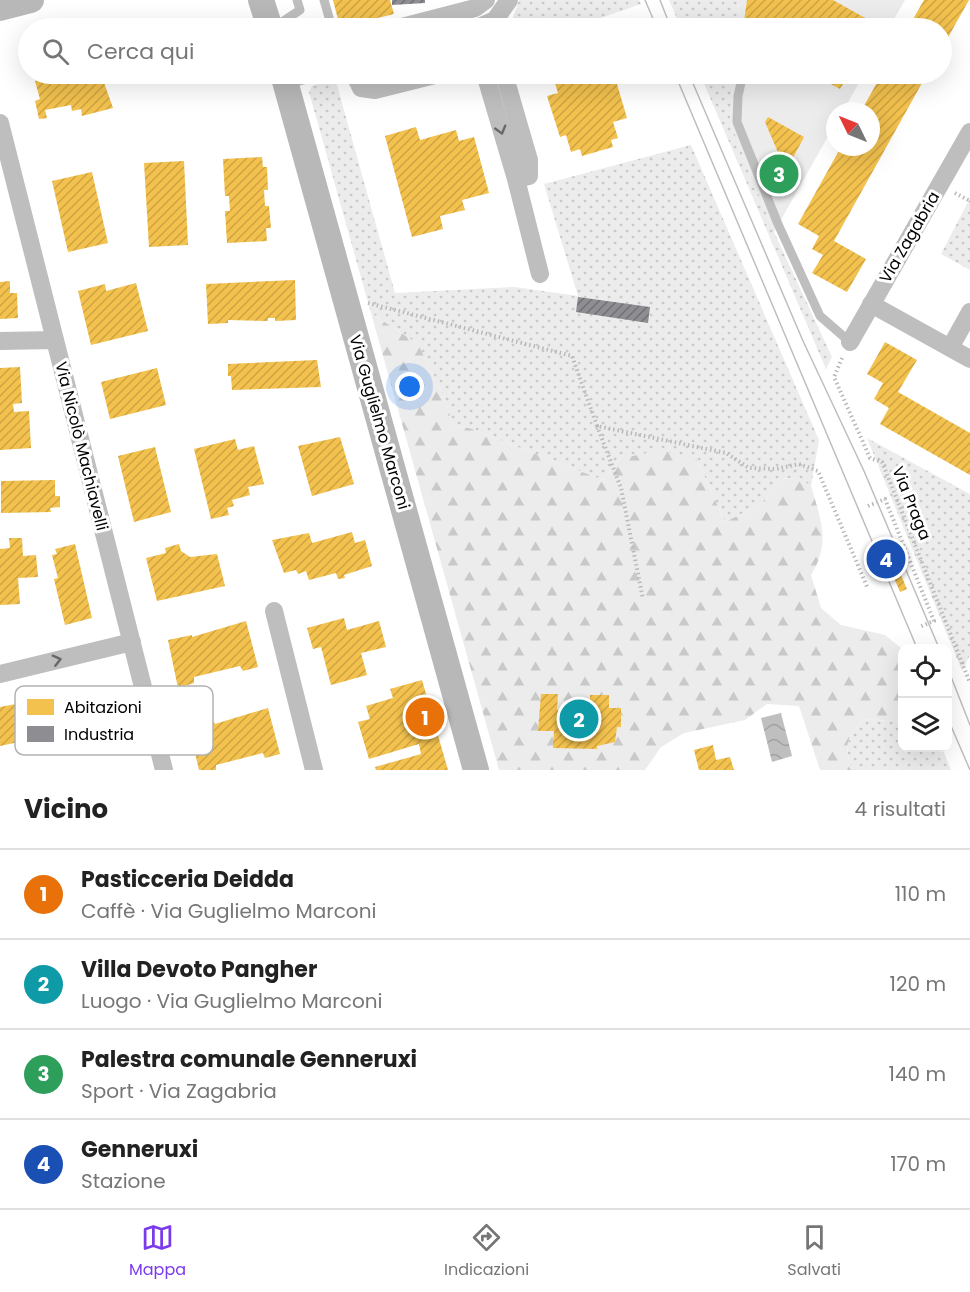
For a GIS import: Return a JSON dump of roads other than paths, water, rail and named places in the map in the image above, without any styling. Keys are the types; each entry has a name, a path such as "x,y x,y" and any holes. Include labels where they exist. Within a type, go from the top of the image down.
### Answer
{"main road":[{"path":"0,8 31,0"},
{"path":"261,0 268,18"},
{"name":"Via Guglielmo Marconi","path":"294,84 477,770"}],"street":[{"path":"494,18 509,0"},
{"path":"431,18 484,2 487,18"},
{"path":"359,84 361,88 375,90 399,84"},
{"path":"488,84 516,179 540,274"},
{"path":"507,84 531,170 529,176 516,179"},
{"name":"Via Nicolò Machiavelli","path":"0,123 143,686"},
{"name":"Via Zagabria","path":"850,342 970,132"},
{"path":"871,304 970,359"},
{"path":"950,348 970,312"},
{"path":"0,341 55,340"},
{"path":"274,611 314,770"},
{"path":"0,674 132,642"},
{"name":"Via Nicolò Machiavelli","path":"160,755 164,770"}],"lane":[{"path":"288,18 300,10 297,0"},
{"path":"324,0 329,18"},
{"path":"741,84 737,122 778,224 820,316 850,342"}],"water":[{"path":"781,713 792,756 772,762 761,718"}],"tram line":[{"path":"645,0 653,18"},
{"path":"660,0 667,18"},
{"path":"679,84 915,644"},
{"path":"693,84 803,341 864,471 937,644"},
{"path":"952,679 970,725"},
{"path":"952,728 970,770"}],"place":[{"name":"Palestra comunale Genneruxi","path":"779,174"},
{"name":"Genneruxi","path":"886,559"},
{"name":"Pasticceria Deidda","path":"425,717"},
{"name":"Villa Devoto Pangher","path":"579,719"}]}
